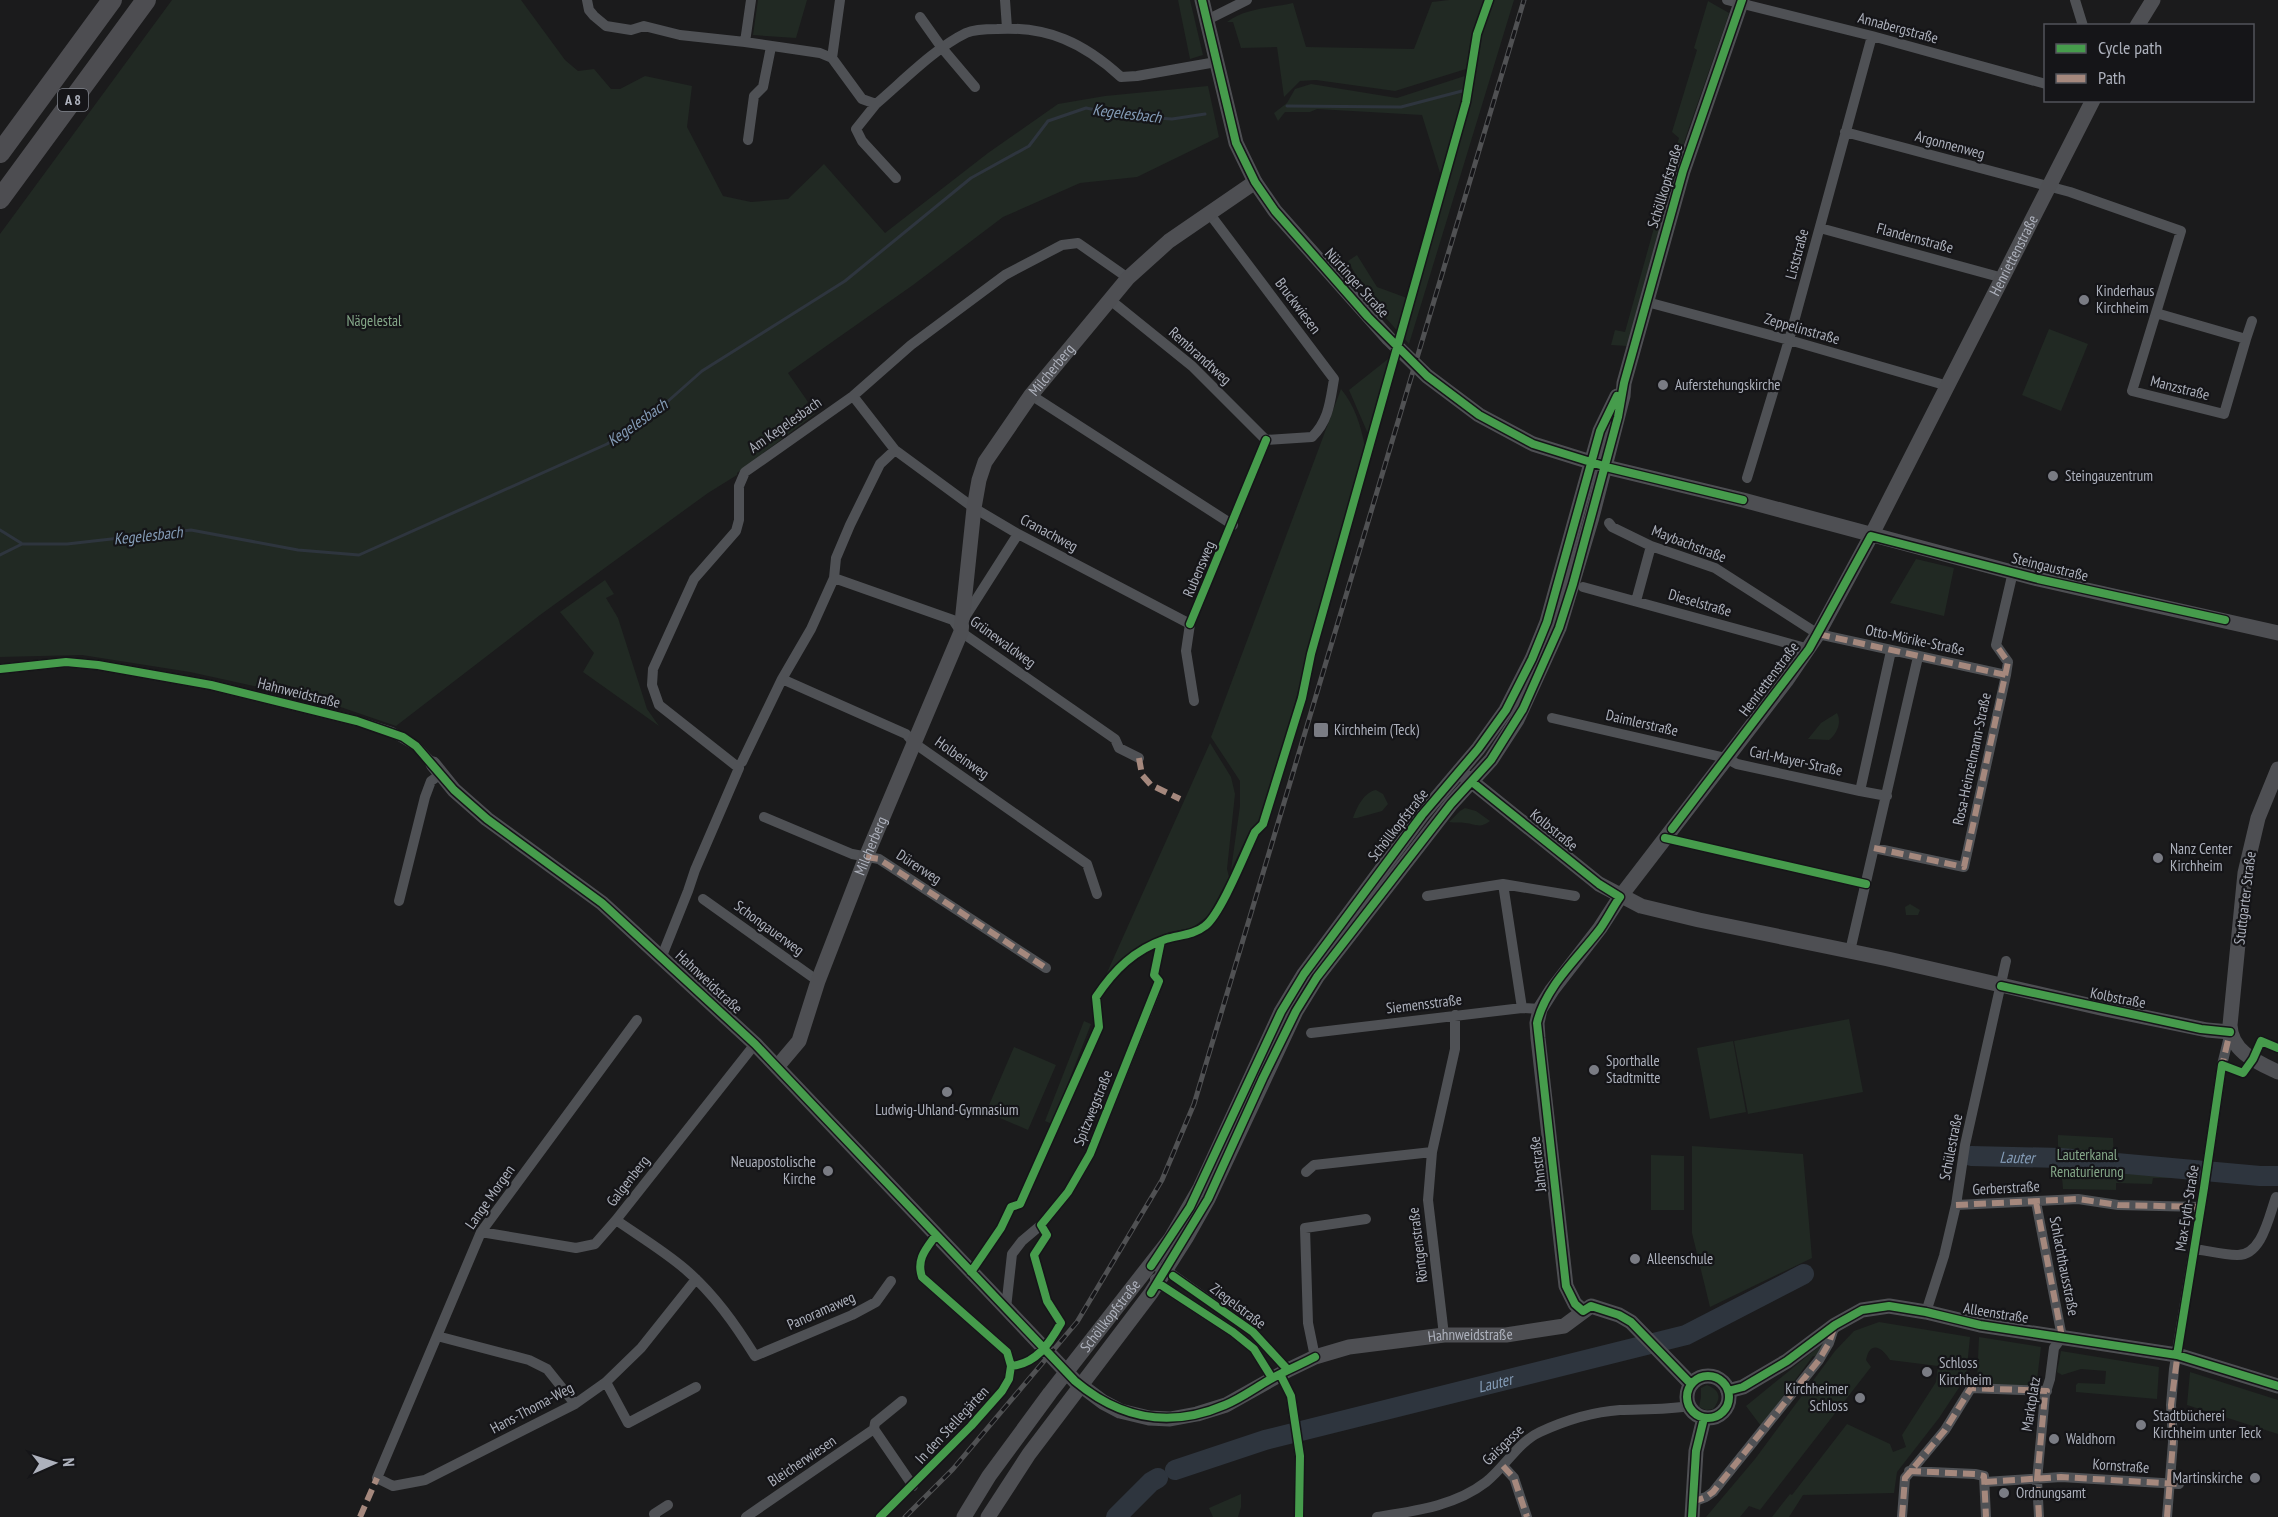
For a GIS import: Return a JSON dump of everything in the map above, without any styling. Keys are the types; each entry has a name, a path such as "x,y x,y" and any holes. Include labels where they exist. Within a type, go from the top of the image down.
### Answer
{"highway":[{"name":"A 8","path":"0,153 112,0"},
{"name":"A 8","path":"0,199 146,0"}],"street":[{"path":"587,0 589,10 606,26 631,30 644,26 680,35 820,53 832,58 862,99 876,104"},
{"path":"745,42 752,0"},
{"path":"832,58 840,0"},
{"path":"1005,0 1007,28"},
{"name":"Nürtinger Straße","path":"1202,0 1236,142 1255,182 1275,211 1389,339 1427,376 1452,396 1479,415 1533,444 1610,468 1691,489"},
{"path":"1207,20 1247,0"},
{"path":"2075,0 2082,24"},
{"path":"2138,24 2153,0"},
{"name":"Annabergstraße","path":"1737,1 2044,83"},
{"name":"Schöllkopfstraße","path":"964,1517 989,1476 1050,1394 1151,1266 1190,1207 1272,1031 1305,974 1422,815 1478,749 1506,710 1532,660 1560,581 1600,431 1624,383 1683,171 1737,1"},
{"path":"920,17 942,48 975,87"},
{"path":"896,178 862,141 856,129 876,104 942,48 968,32 1007,28 1045,31 1065,38 1109,65 1121,76 1137,76 1215,62"},
{"name":"Liststraße","path":"1747,478 1789,340 1872,36"},
{"path":"748,140 754,96 763,87 771,47"},
{"name":"Henriettenstraße","path":"1540,1009 1620,897 1809,649 1871,536 2092,102"},
{"name":"Argonnenweg","path":"1845,132 2048,187"},
{"name":"Milcherberg","path":"961,627 974,508 985,462 1030,395 1128,278 1169,241 1255,182"},
{"name":"Manzstraße","path":"2048,187 2181,231 2132,391 2224,414 2252,321"},
{"name":"Bruckwiesen","path":"1209,213 1334,378 1330,404 1323,426"},
{"name":"Flandernstraße","path":"1820,228 2002,278"},
{"name":"Am Kegelesbach","path":"662,956 694,870 739,768 660,705 652,685 653,669 694,579 736,531 739,520 739,486 744,472 853,396 911,345 1005,275 1062,245 1078,243 1128,278"},
{"name":"Rembrandtweg","path":"1109,299 1192,366 1266,440 1312,437 1323,426"},
{"name":"Zeppelinstraße","path":"1647,302 1948,386"},
{"path":"2156,313 2246,339"},
{"name":"Schöllkopfstraße","path":"988,1517 1029,1454 1107,1353 1162,1276 1208,1199 1277,1048 1317,977 1451,804 1491,760 1517,720 1559,628 1592,517 1623,396 1624,383"},
{"path":"1030,395 1233,525"},
{"name":"Cranachweg","path":"853,396 895,450 974,508 1018,534 1190,624 1186,651 1194,701"},
{"path":"742,762 782,680 811,629 834,578 836,558 850,525 880,464 895,450"},
{"name":"Steingaustraße","path":"1691,489 1743,500 1871,536 2013,572 2278,633"},
{"name":"Maybachstraße","path":"1609,523 1612,527 1651,546 1715,568 1818,634"},
{"name":"Milcherberg","path":"777,1067 799,1041 818,981 866,857 961,627 1018,534"},
{"path":"1636,601 1651,546"},
{"name":"Rosa-Heinzelmann-Straße","path":"1874,848 1964,867 2006,675 2008,662 1996,645 2013,572"},
{"name":"Grünewaldweg","path":"834,578 953,620 1115,739 1119,748 1139,759"},
{"name":"Dieselstraße","path":"1583,587 1809,649"},
{"name":"Otto-Mörike-Straße","path":"1818,634 2006,675"},
{"path":"1860,790 1891,651"},
{"path":"1850,951 1918,657"},
{"name":"Hahnweidstraße","path":"0,669 66,662 211,685 357,721 392,732 416,746 454,790 487,819 602,903 662,956 777,1067 1075,1381 1103,1402 1120,1411 1149,1418 1170,1419 1197,1414 1226,1405 1280,1374 1315,1358 1349,1347 1444,1335 1506,1335 1564,1326 1583,1311"},
{"name":"Holbeinweg","path":"782,680 906,734 914,743 1088,864 1098,894"},
{"name":"Daimlerstraße","path":"1552,718 1726,758"},
{"name":"Carl-Mayer-Straße","path":"1726,758 1737,764 1887,796"},
{"path":"399,901 425,797 437,769"},
{"name":"Stuttgarter Straße","path":"2230,1032 2245,873 2258,818 2278,769"},
{"name":"Kolbstraße","path":"1459,772 1599,884 1620,897 1660,911 2201,1029 2230,1032"},
{"name":"Dürerweg","path":"764,817 852,854 879,859 1046,968"},
{"path":"1503,884 1522,1008"},
{"path":"1427,896 1503,884 1575,896"},
{"name":"Schongauerweg","path":"703,899 818,981"},
{"name":"Schülestraße","path":"1926,1312 1944,1256 1956,1205 1964,1152 2006,961"},
{"name":"Spitzwegstraße","path":"1006,1308 1012,1254 1022,1241 1041,1225 1068,1192 1090,1154 1155,992"},
{"name":"Siemensstraße","path":"1311,1033 1455,1015 1522,1008 1540,1009"},
{"name":"Jahnstraße","path":"1540,1009 1537,1023 1538,1038 1566,1286 1575,1304 1583,1311"},
{"name":"Röntgenstraße","path":"1444,1335 1428,1200 1432,1152 1455,1049 1455,1015"},
{"name":"Lange Morgen","path":"377,1478 481,1232 637,1020"},
{"path":"2230,1032 2238,1049 2278,1072"},
{"name":"Max-Eyth-Straße","path":"2167,1517 2174,1484 2171,1405 2177,1355 2208,1167 2222,1065 2230,1032"},
{"name":"Galgenberg","path":"481,1232 576,1248 595,1244 754,1044"},
{"path":"2222,1065 2243,1073"},
{"path":"1306,1172 1314,1165 1432,1152"},
{"path":"2195,1249 2237,1255 2248,1254 2259,1242 2276,1197 2278,1198"},
{"name":"Gerberstraße","path":"1956,1205 2078,1199 2118,1205 2201,1207"},
{"name":"Schlachthausstraße","path":"2036,1202 2062,1337"},
{"path":"616,1220 683,1267 696,1279"},
{"path":"1315,1358 1308,1323 1305,1228 1366,1220"},
{"name":"In den Stellegärten","path":"880,1517 971,1426 1002,1391 1009,1379 1011,1365 1007,1352 922,1277 919,1268 921,1255 936,1234"},
{"path":"1151,1266 1162,1276"},
{"name":"Ziegelstraße","path":"1162,1276 1254,1349 1280,1374"},
{"name":"Ziegelstraße","path":"1162,1276 1253,1332 1280,1374 1291,1395 1298,1442 1299,1517"},
{"name":"Panoramaweg","path":"696,1279 730,1316 754,1356 852,1315 876,1302 891,1281"},
{"name":"Hans-Thoma-Weg","path":"377,1478 393,1486 425,1480 575,1404 606,1382 641,1348 696,1279"},
{"path":"1583,1311 1591,1306 1619,1315 1631,1322 1691,1384"},
{"name":"Alleenstraße","path":"1728,1391 1743,1387 1787,1361 1835,1325 1870,1307 1889,1306 1980,1325 2177,1355 2278,1386"},
{"path":"1692,1509 1713,1492 1819,1360 1829,1343 1835,1325"},
{"path":"437,1336 530,1360 547,1369 575,1404"},
{"name":"Marktplatz","path":"2039,1517 2037,1479 2045,1395 2054,1348 2062,1337"},
{"path":"1712,1376 1722,1382 1728,1391 1729,1401 1719,1416 1704,1418 1694,1413 1689,1406 1688,1391 1691,1384 1701,1377 1712,1376"},
{"path":"606,1382 628,1424 696,1387"},
{"path":"1902,1517 1905,1478 1945,1430 1971,1388 2047,1391"},
{"name":"Bleicherwiesen","path":"746,1517 874,1429 876,1423 902,1401"},
{"name":"Gaisgasse","path":"1377,1517 1445,1503 1485,1483 1516,1450 1536,1434 1564,1421 1617,1410 1689,1406"},
{"path":"1692,1509 1696,1451 1704,1418"},
{"path":"874,1429 913,1486"},
{"path":"1503,1466 1514,1478 1527,1517"},
{"path":"1909,1471 1984,1476 1986,1517"},
{"name":"Kornstraße","path":"2037,1479 2061,1477 2174,1484"},
{"path":"1985,1482 2037,1479"},
{"path":"655,1517 654,1514 668,1505"}],"green space":[{"name":"Nägelestal","path":"172,0 521,0 565,60 578,71 594,69 611,89 620,89 645,76 692,86 687,127 723,196 751,202 788,199 824,164 885,233 988,153 1058,104 1105,96 1208,86 1219,137 1137,177 1080,183 1003,217 913,285 788,373 808,402 806,404 815,414 737,475 708,493 540,615 396,726 323,701 190,672 82,655 0,657 0,234"},
{"path":"758,0 807,0 796,38 753,35"},
{"path":"1178,0 1190,0 1203,55 1190,59"},
{"path":"1487,0 1474,33 1470,65 1466,69 1395,91 1316,80 1300,81 1284,97 1277,47 1241,48 1233,22 1227,22 1250,11 1293,3 1306,47 1414,49 1432,2"},
{"path":"1493,0 1514,0 1409,344 1370,300 1348,261 1357,255 1377,287 1407,298 1426,231 1434,224 1445,189 1422,115 1317,109 1310,112 1285,112 1278,121 1274,113 1287,103 1295,89 1311,84 1397,98 1474,73 1481,31"},
{"path":"1708,1 1729,13 1728,17 1686,136 1627,346 1611,345 1615,330 1625,332 1679,138 1672,132 1697,50 1694,48"},
{"path":"2049,329 2088,344 2061,411 2022,395"},
{"path":"1388,359 1391,362 1369,436 1349,390"},
{"path":"1341,389 1357,416 1365,447 1286,735 1259,822 1250,830 1231,870 1240,806 1240,781 1211,737"},
{"path":"1916,559 1954,568 1944,616 1890,603"},
{"path":"605,580 614,594 606,598 618,618 647,709 659,726 583,672 594,653 560,612"},
{"path":"1837,713 1839,724 1829,740 1808,739 1821,723"},
{"path":"1210,743 1231,777 1235,794 1227,869 1229,877 1209,915 1192,928 1169,932 1142,945 1117,965 1109,976 1106,975"},
{"path":"1376,790 1383,794 1388,804 1382,811 1353,818 1365,797"},
{"path":"1465,808 1476,811 1490,821 1480,825 1449,822"},
{"path":"1910,904 1920,910 1918,915 1906,915 1905,907"},
{"path":"1849,1019 1863,1092 1748,1114 1734,1041"},
{"path":"1084,1021 1091,1024 1052,1124 1045,1121"},
{"path":"1733,1041 1746,1112 1710,1119 1697,1048"},
{"path":"1014,1047 1056,1065 1028,1130 986,1112"},
{"name":"Lauterkanal Renaturierung","path":"2058,1135 2113,1138 2114,1164 2190,1164 2188,1178 2153,1178 2152,1184 2116,1183 2116,1190 2063,1189"},
{"path":"1692,1146 1803,1154 1812,1258 1710,1307 1692,1233"},
{"path":"1651,1155 1684,1156 1684,1210 1651,1210"},
{"path":"1879,1322 1970,1337 1966,1377 1939,1418 1897,1472 1894,1493 1803,1495 1789,1517 1772,1517 1847,1424 1890,1444 1893,1452 1906,1447 1902,1435 1936,1382 1938,1366 1890,1360 1880,1349 1873,1348 1866,1360 1871,1367 1760,1510 1749,1506 1740,1517 1706,1517 1755,1459 1835,1351 1854,1331"},
{"path":"1979,1337 2041,1347 2036,1388 1981,1384 1977,1381"},
{"path":"1827,1340 1817,1357 1813,1356 1761,1426 1746,1406"},
{"path":"2061,1351 2159,1367 2157,1399 2076,1392 2078,1383 2105,1384 2106,1371 2081,1369 2062,1375 2057,1372"},
{"path":"2190,1372 2278,1400 2278,1434 2187,1405"},
{"path":"1707,1385 1715,1389 1718,1398 1713,1409 1706,1410 1699,1407 1701,1388"},
{"path":"1241,1494 1238,1517 1213,1517 1209,1508"}],"waterway":[{"name":"Kegelesbach","path":"1287,106 1401,107 1462,91"},
{"name":"Kegelesbach","path":"0,555 22,544 67,544 191,530 298,550 359,555 607,444 658,410 702,371 845,281 971,178 1029,146 1048,121 1086,108 1126,116 1172,119 1205,114"},
{"path":"0,530 21,543"},
{"name":"Lauter","path":"1971,1156 2061,1158 2278,1176"},
{"name":"Lauter","path":"1175,1470 1265,1440 1686,1335 1804,1274"},
{"name":"Lauter","path":"1116,1517 1151,1482 1158,1478"}],"railway":[{"path":"905,1517 953,1469 1077,1322 1162,1180 1194,1104 1524,0"}],"marked path":[{"path":"1818,634 2006,675"},
{"path":"1874,848 1964,867 2008,662 1996,645"},
{"path":"1139,758 1142,775 1151,785 1180,799"},
{"path":"866,857 879,859 1046,968"},
{"path":"2221,1070 2230,1032"},
{"path":"1956,1205 2078,1199 2118,1205 2201,1207"},
{"path":"2036,1202 2062,1337"},
{"path":"1692,1502 1713,1492 1819,1360 1829,1343 1834,1328"},
{"path":"2167,1517 2173,1442 2171,1405 2178,1351"},
{"path":"1902,1517 1905,1478 1945,1430 1971,1388 2047,1391 2037,1480 2039,1517"},
{"path":"1503,1466 1514,1478 1527,1517"},
{"path":"1909,1471 1984,1476 1986,1517"},
{"path":"1985,1482 2061,1477 2179,1484"},
{"path":"360,1517 377,1478"}],"cycle path":[{"path":"1202,0 1236,143 1255,182 1275,211 1368,317 1427,376 1479,415 1533,444 1610,468 1743,500"},
{"path":"971,1272 1001,1228 1011,1207 1020,1204 1099,1027 1096,997 1110,978 1144,949 1205,926 1218,909 1255,832 1263,824 1302,698 1311,654 1466,102 1477,34 1489,0"},
{"path":"1151,1293 1208,1199 1263,1078 1296,1011 1317,977 1451,804 1491,760 1523,709 1559,628 1573,584 1618,417 1624,383 1683,171 1742,0"},
{"path":"1151,1266 1190,1207 1281,1012 1304,974 1422,815 1478,749 1506,710 1532,659 1547,622 1600,431 1617,396"},
{"name":"Rubensweg","path":"1190,624 1266,440"},
{"path":"1672,829 1809,649 1871,536 2038,579 2225,620"},
{"path":"0,669 66,662 98,665 211,685 357,721 403,737 416,746 454,790 487,819 602,903 755,1044 1075,1381 1110,1404 1127,1412 1146,1416 1184,1417 1231,1403 1315,1357"},
{"path":"1472,782 1599,884 1620,897 1600,929 1563,973 1547,997 1537,1023 1566,1286 1575,1304 1583,1311 1591,1306 1619,1315 1631,1322 1691,1384"},
{"path":"1665,838 1866,884"},
{"path":"1011,1366 1028,1361 1041,1352 1061,1323 1047,1301 1034,1255 1047,1235 1041,1225 1068,1192 1090,1154 1159,981 1154,975 1161,941"},
{"path":"2001,986 2201,1029 2230,1032"},
{"path":"2177,1355 2222,1065 2243,1073 2253,1059 2261,1041 2278,1048"},
{"path":"880,1517 971,1426 1002,1391 1009,1379 1011,1366 1007,1352 922,1277 921,1259 936,1235"},
{"path":"1173,1276 1253,1332 1288,1370"},
{"path":"1158,1283 1233,1332 1254,1349 1272,1378"},
{"path":"1728,1391 1743,1387 1787,1361 1835,1325 1862,1310 1889,1306 1980,1325 2177,1355 2278,1386"},
{"path":"1280,1374 1291,1396 1300,1456 1299,1517"},
{"path":"1708,1376 1723,1382 1729,1397 1723,1412 1708,1418 1693,1412 1687,1397 1693,1382 1708,1376"},
{"path":"1692,1517 1696,1451 1704,1418"}],"place":[{"name":"Kinderhaus Kirchheim","path":"2084,300"},
{"name":"Auferstehungskirche","path":"1663,385"},
{"name":"Steingauzentrum","path":"2053,476"},
{"name":"Kirchheim (Teck)","path":"1321,730"},
{"name":"Nanz Center Kirchheim","path":"2158,858"},
{"name":"Sporthalle Stadtmitte","path":"1594,1070"},
{"name":"Ludwig-Uhland-Gymnasium","path":"947,1092"},
{"name":"Neuapostolische Kirche","path":"828,1171"},
{"name":"Alleenschule","path":"1635,1259"},
{"name":"Schloss Kirchheim","path":"1927,1372"},
{"name":"Kirchheimer Schloss","path":"1860,1398"},
{"name":"Stadtbücherei Kirchheim unter Teck","path":"2141,1425"},
{"name":"Waldhorn","path":"2054,1439"},
{"name":"Martinskirche","path":"2255,1478"},
{"name":"Ordnungsamt","path":"2004,1493"}]}
